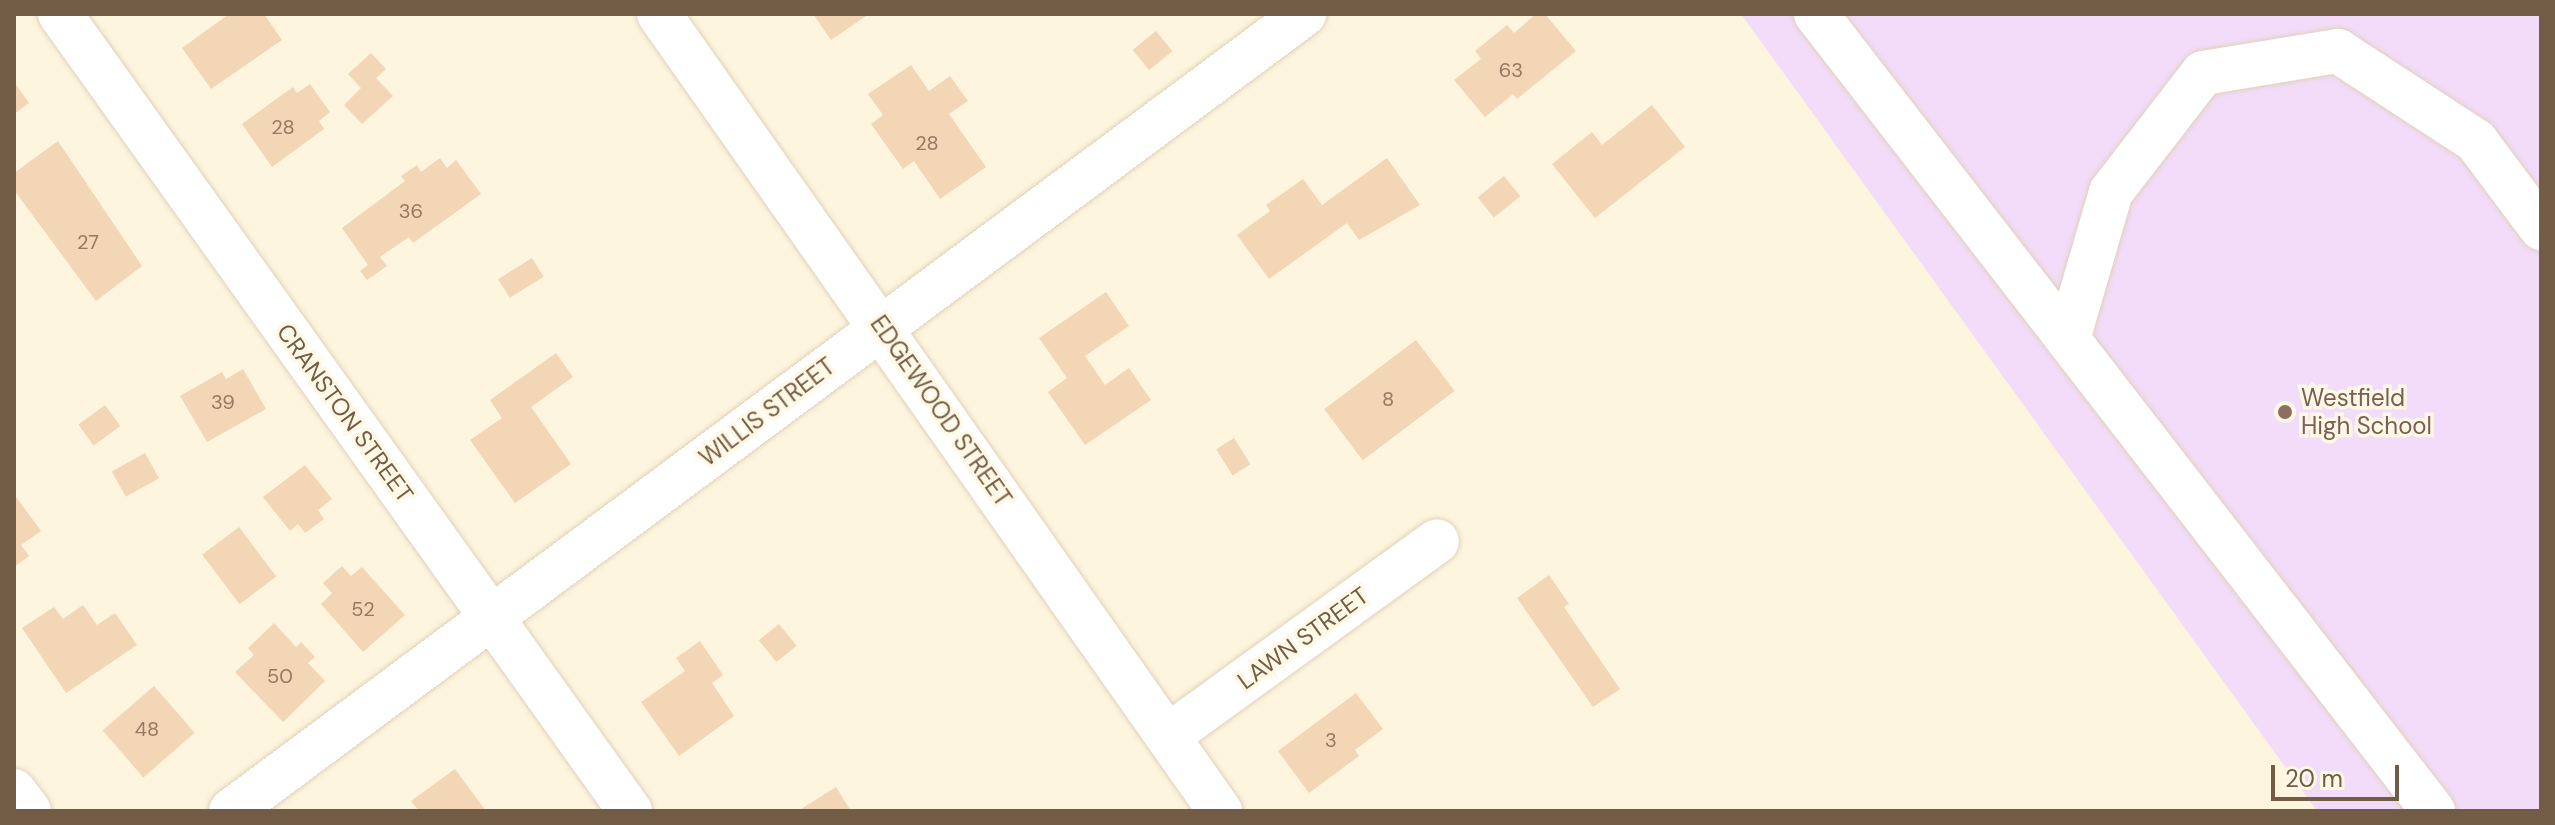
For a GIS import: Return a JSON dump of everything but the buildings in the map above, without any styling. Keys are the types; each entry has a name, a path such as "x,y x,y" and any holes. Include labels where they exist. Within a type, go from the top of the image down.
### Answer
{"street":[{"name":"CRANSTON STREET","path":"60,14 630,811"},
{"name":"EDGEWOOD STREET","path":"659,14 1220,811"},
{"name":"WILLIS STREET","path":"231,811 1304,14"},
{"path":"1816,14 2433,811"},
{"path":"2068,339 2111,192 2203,73 2338,51 2476,141 2541,228"},
{"name":"LAWN STREET","path":"1168,736 1437,541"},
{"path":"14,791 29,811"}],"shaded area":[{"name":"Westfield High School","path":"1741,14 2541,14 2541,811 2317,811"}],"place":[{"name":"Westfield High School","path":"2285,412"}]}
